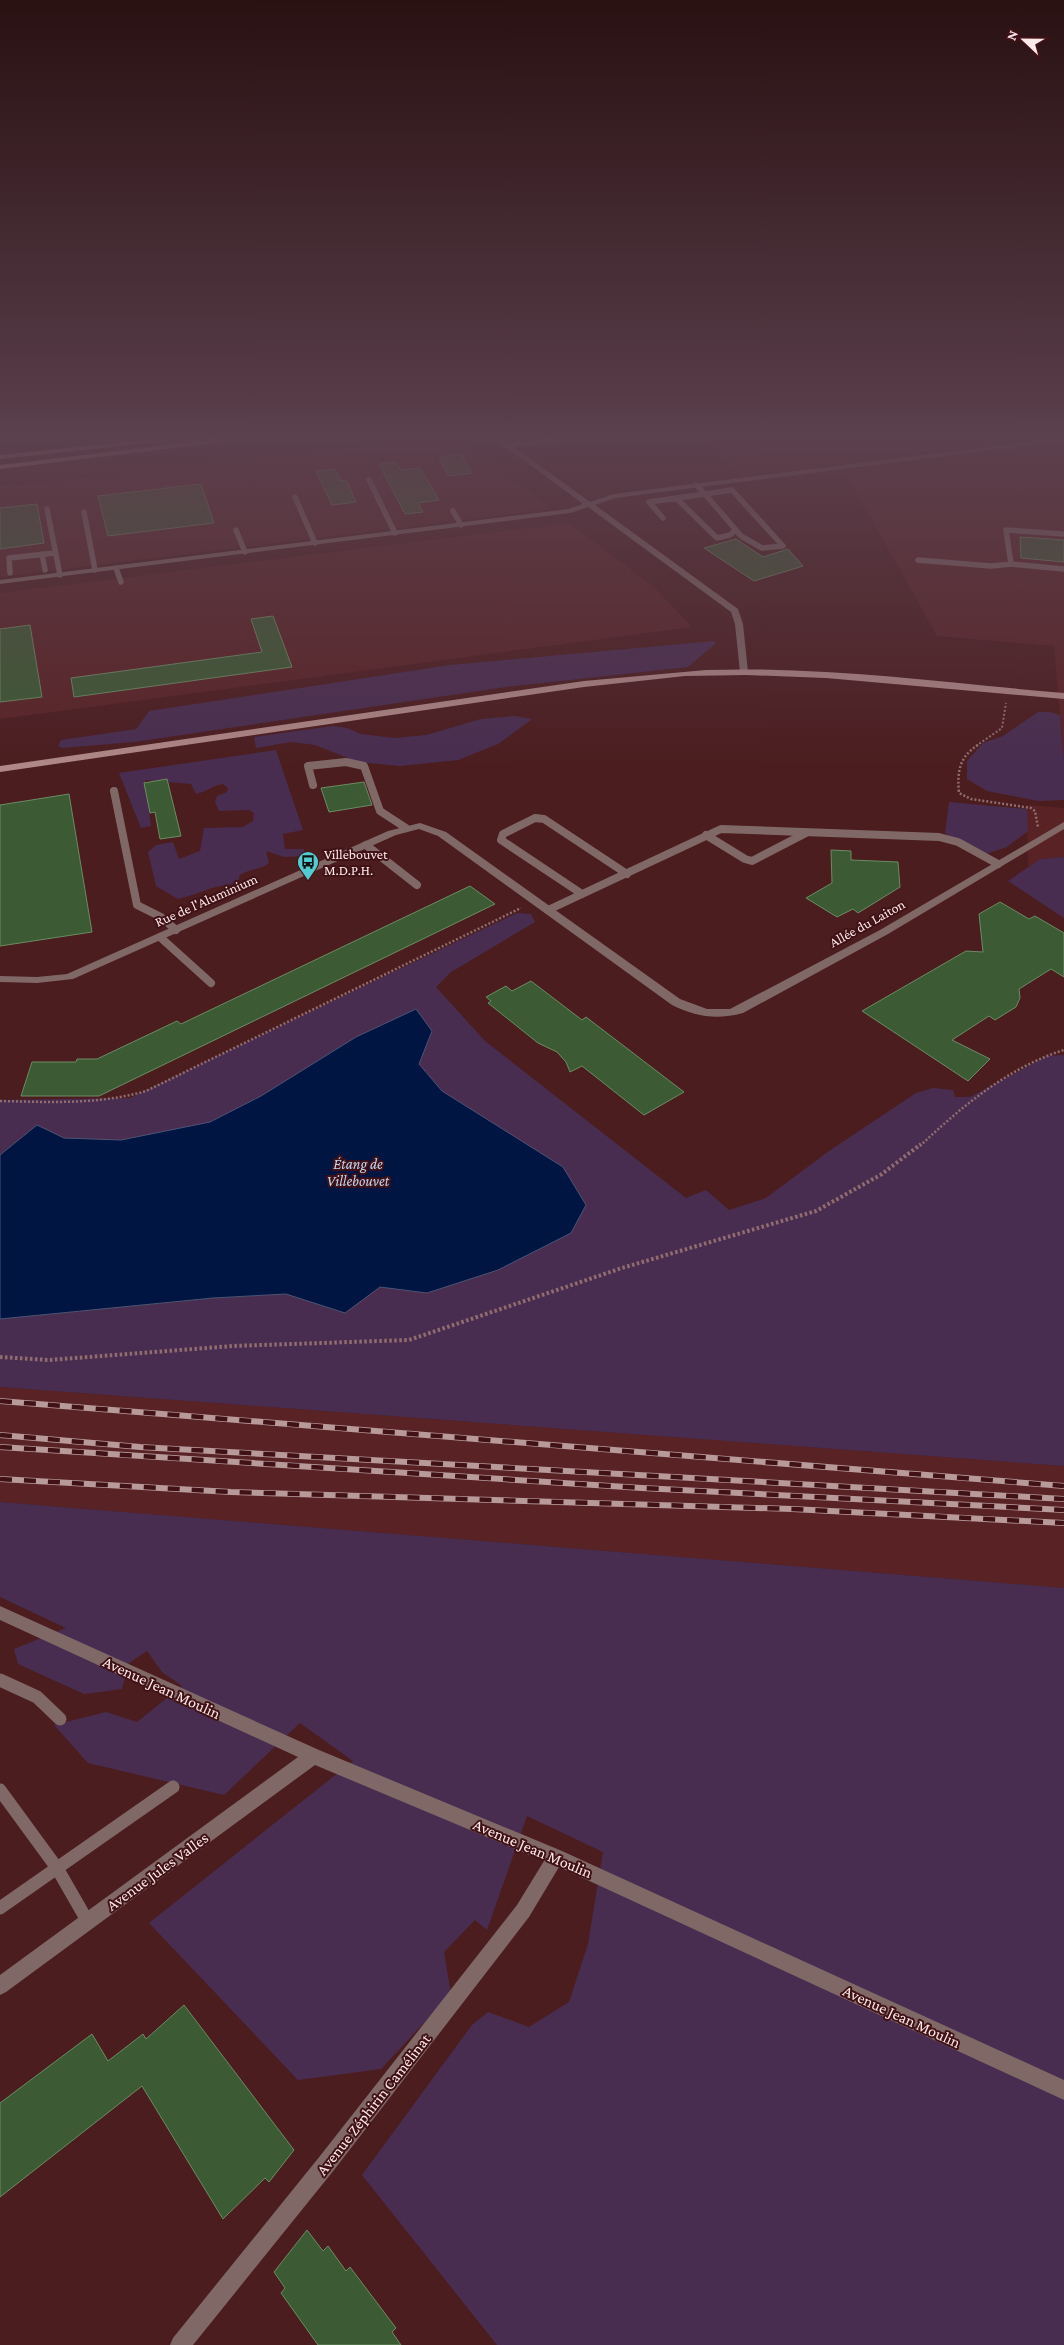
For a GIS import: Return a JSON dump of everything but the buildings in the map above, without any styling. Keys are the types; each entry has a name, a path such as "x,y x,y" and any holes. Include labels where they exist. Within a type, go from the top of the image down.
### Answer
{"street":[{"path":"0,582 272,548"},
{"path":"649,548 735,611 739,624 744,672"},
{"path":"0,769 584,684 668,675 744,672 838,676 1064,696"},
{"name":"Allée du Laiton","path":"420,826 442,834 676,1002 690,1009 708,1014 722,1015 739,1010 884,932 1064,825"},
{"name":"Rue de l'Aluminium","path":"0,979 37,980 69,977 406,828 420,826"},
{"name":"Avenue Jean Moulin","path":"0,1612 313,1756 556,1857 1064,2090"},
{"name":"Avenue Jules Valles","path":"0,1986 313,1756"},
{"name":"Avenue Zéphirin Camélinat","path":"180,2345 327,2163 523,1911 556,1857"}],"lane":[{"path":"54,548 60,575"},
{"path":"91,548 95,570"},
{"path":"1009,548 1011,564"},
{"path":"10,573 9,558 55,553"},
{"path":"42,554 45,570"},
{"path":"918,560 991,566 1011,564 1064,568"},
{"path":"116,568 120,582"},
{"path":"313,785 308,766 346,762 364,766 380,812 406,828"},
{"path":"114,792 137,905 161,917 176,930"},
{"path":"582,894 501,840 502,836 535,818 544,819 627,874"},
{"path":"548,910 722,829 945,838 958,842 998,864"},
{"path":"706,835 745,859 752,861 808,832"},
{"path":"366,846 417,885"},
{"path":"160,937 211,983"},
{"path":"0,1680 37,1697 60,1719"},
{"path":"0,1908 174,1787"},
{"path":"0,1790 57,1868 88,1922"}],"path":[{"path":"1006,691 1004,726 997,734 970,748 962,757 956,777 959,793 972,799 1031,808 1035,811 1038,829"},
{"path":"513,902 528,913"},
{"path":"0,1101 103,1101 128,1097 146,1091 521,908"},
{"path":"0,1357 48,1360 232,1346 409,1340 622,1268 816,1211 882,1174 917,1148 952,1115 997,1083 1048,1055 1064,1050"}],"shaded area":[{"path":"0,548 232,548 0,577"},
{"path":"362,548 603,548 653,586 692,627 0,719 0,593"},
{"path":"888,548 1064,548 1064,761 1054,646 937,636"},
{"path":"715,641 715,644 688,667 506,687 134,742 62,748 58,746 61,740 136,729 149,711 450,665"},
{"path":"1038,712 1050,712 1060,715 1064,761 1064,800 1038,801 987,791 967,779 967,761 983,743 1003,736"},
{"path":"515,716 532,719 498,744 458,760 400,766 358,762 315,745 291,742 256,748 254,737 333,726 347,728 361,734 394,738 426,735 481,719"},
{"path":"276,750 303,830 283,834 285,849 304,849 304,856 284,857 266,851 269,863 240,875 238,881 178,899 156,886 148,852 156,845 173,842 179,859 200,851 204,828 243,827 253,821 254,813 249,810 219,811 215,802 217,796 227,792 228,788 223,784 196,794 191,784 145,780 151,826 141,828 119,773"},
{"path":"949,802 1027,809 1028,831 1007,847 980,856 945,833"},
{"path":"1027,805 1064,808 1064,857 1040,859 1028,867"},
{"path":"1064,857 1064,918 1008,881 1040,859"},
{"path":"517,913 531,914 535,922 451,972 436,987 485,1041 686,1198 706,1190 729,1210 766,1198 829,1151 916,1093 933,1088 953,1090 955,1097 970,1097 1047,1056 1064,1055 1064,1466 0,1387 0,1319 213,1298 286,1294 345,1313 380,1287 427,1293 498,1270 563,1167 442,1091 419,1064 432,1031 356,1037 261,1096 210,1122 121,1140 64,1138 37,1125 0,1155 0,1100 130,1098"},
{"path":"0,1387 1064,1466 1064,1588 0,1502"},
{"path":"0,1502 1064,1588 1064,2345 497,2345 362,2175 472,2025 488,2012 529,2027 569,2002 588,1944 603,1852 527,1816 487,1930 475,1920 444,1952 451,1994 381,2069 298,2080 149,1923 353,1761 300,1723 224,1795 88,1763 54,1725 106,1712 137,1722 182,1686 162,1672 147,1651 129,1663 122,1689 84,1694 18,1664 14,1649 66,1628 0,1597"}],"water":[{"name":"Étang de Villebouvet","path":"416,1009 432,1031 419,1064 442,1091 563,1167 586,1205 571,1233 498,1270 427,1293 380,1287 345,1313 286,1294 213,1298 0,1319 0,1155 37,1125 64,1138 121,1140 210,1122 261,1096 356,1037"}],"railway":[{"path":"0,1401 1064,1486"},
{"path":"0,1435 140,1447 1064,1499"},
{"path":"0,1447 642,1488 1064,1510"},
{"path":"0,1479 231,1492 792,1509 1064,1523"}],"place":[{"name":"Villebouvet M.D.P.H.","path":"308,881"}]}
